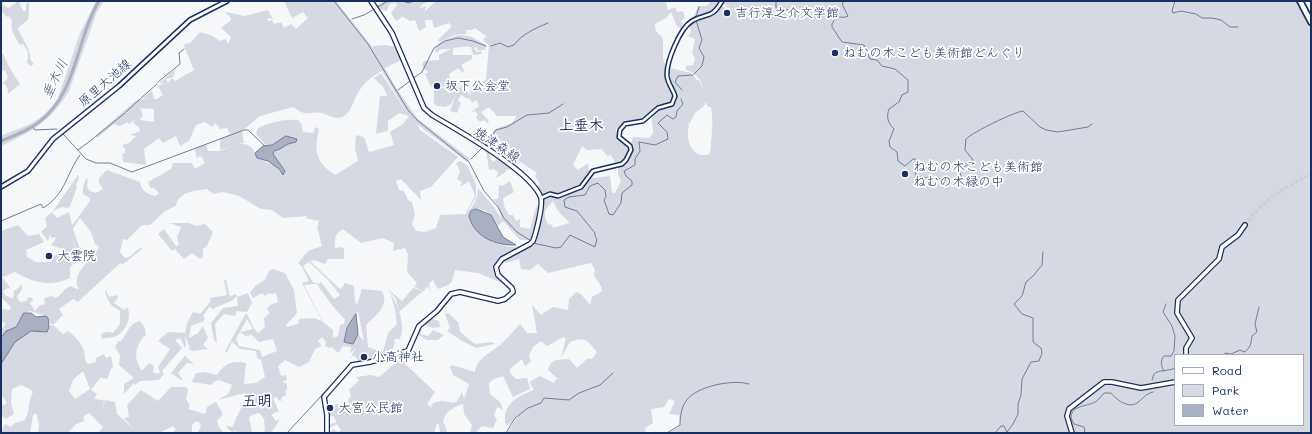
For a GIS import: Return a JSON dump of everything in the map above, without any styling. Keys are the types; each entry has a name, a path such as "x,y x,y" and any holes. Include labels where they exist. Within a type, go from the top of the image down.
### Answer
{"highway":[{"path":"1300,1 1311,22"}],"main road":[{"name":"原里大池線","path":"1,186 28,171 52,139 119,86 190,20 227,1"},
{"name":"焼津森線","path":"371,1 392,33 413,79 422,105 429,113 483,146 519,172 541,198"},
{"path":"327,433 327,415 324,397 352,365 370,362 408,351 419,326 438,311 451,294 460,292 498,301 505,300 513,292 512,288 496,272 497,264 502,259 533,241 539,217 541,198"},
{"path":"1186,354 1185,350 1192,338 1178,313 1178,300 1219,259 1222,247 1238,235 1245,225"},
{"path":"1072,433 1067,416 1069,409 1104,382 1112,382 1141,388 1174,382"}],"street":[{"path":"541,198 550,194 558,196 581,187 593,171 619,165 626,160 631,150 630,146 621,141 619,138 620,130 627,123 643,121 658,108 672,104 675,96 668,79 668,63 682,31 694,20 712,14 722,1"}],"green space":[{"path":"17,1 24,1 19,3 23,11 26,11 26,4 29,2 29,17 27,17 29,19 18,28 29,51 30,59 34,64 30,66 26,61 28,60 28,52 23,44 20,45 13,33 12,20 8,16 6,17 1,9 1,3 8,8"},
{"path":"96,1 104,1 97,12 69,91 48,118 22,136 1,146 1,136 39,119 58,98 80,33"},
{"path":"284,1 336,1 374,49 373,46 385,45 396,47 401,60 385,68 394,85 418,119 469,158 470,160 467,162 417,124 420,130 458,157 431,187 420,191 421,200 401,179 396,181 399,190 404,191 408,200 412,202 415,215 412,224 416,231 425,232 436,228 440,215 467,213 475,196 469,181 460,187 462,182 457,179 460,171 456,163 460,161 467,165 476,184 476,197 468,211 476,201 478,188 494,207 502,220 498,206 493,199 498,199 499,185 502,186 510,181 514,192 503,198 504,206 509,215 513,215 516,221 520,219 520,227 530,229 537,205 539,203 534,230 533,229 530,240 520,240 503,221 498,226 486,211 476,209 471,211 469,217 472,224 483,236 497,244 521,247 527,245 535,239 542,201 536,187 540,184 535,176 537,173 513,157 510,161 485,146 495,129 512,123 517,116 497,116 489,107 481,112 489,121 487,123 484,120 480,122 476,118 478,114 475,111 470,113 479,106 476,100 472,103 471,98 468,99 461,95 458,101 461,103 457,113 450,111 456,95 451,104 445,107 437,106 434,103 434,91 462,81 462,83 457,86 458,88 463,86 471,96 470,91 473,86 486,80 489,45 483,40 486,36 475,28 472,30 466,30 466,34 454,35 439,42 438,40 452,26 449,23 434,28 432,20 425,20 426,27 419,31 415,20 410,21 401,16 401,18 396,21 391,13 397,5 395,2 389,5 387,11 379,9 377,6 385,1 426,1 427,3 423,4 419,9 426,6 423,18 425,11 436,1 663,1 666,2 668,10 675,7 677,12 683,11 685,18 681,21 684,26 681,28 677,26 671,12 666,18 655,24 658,34 663,38 663,59 666,67 691,73 697,80 699,80 703,89 701,82 697,76 686,70 686,66 693,65 695,58 692,53 695,39 688,36 691,31 689,26 694,21 711,16 721,5 730,11 731,9 722,3 723,1 1298,1 1311,26 1311,433 669,433 680,426 679,415 669,414 675,401 669,399 664,407 651,409 653,423 645,428 646,433 507,433 518,416 518,414 509,425 506,425 505,418 508,407 516,398 534,390 530,383 531,381 540,376 554,383 555,380 558,379 548,370 551,363 569,359 577,368 588,358 592,359 597,352 588,342 579,339 570,342 561,358 566,338 563,337 547,346 541,341 533,347 529,356 531,362 525,366 522,359 510,369 510,373 516,379 527,378 530,389 513,397 503,376 494,379 489,383 490,394 500,402 503,410 497,407 494,416 497,419 493,428 482,426 475,433 470,433 472,425 464,414 463,404 453,408 445,416 443,423 447,433 440,433 439,425 437,423 434,433 329,433 333,429 338,432 341,430 337,424 328,429 328,425 337,422 333,416 327,417 336,404 345,407 350,405 348,400 351,396 349,390 359,380 356,377 371,375 379,377 400,359 435,392 427,404 433,408 431,405 439,401 453,403 457,401 462,392 464,399 469,384 453,375 450,367 452,365 475,372 478,363 505,341 520,324 527,333 537,333 532,305 541,315 553,307 568,310 569,299 576,292 581,294 590,305 592,297 602,291 601,286 594,276 595,270 591,263 548,273 538,264 530,270 521,269 519,259 497,265 494,270 495,275 510,286 478,273 455,270 451,283 446,286 438,289 433,280 429,283 431,295 428,286 424,291 414,287 417,283 407,272 408,255 405,248 393,251 394,243 383,238 361,243 343,229 338,233 335,239 335,248 341,247 344,249 344,259 328,259 325,264 314,260 310,261 339,288 341,289 345,283 354,286 355,301 357,305 362,289 382,291 384,296 383,306 378,314 366,325 368,347 383,352 388,333 397,324 395,309 390,293 396,303 402,321 402,333 400,339 394,339 395,343 390,355 365,362 367,358 365,355 361,357 363,362 359,362 354,355 350,359 356,347 350,353 351,347 343,346 338,353 332,347 329,348 325,346 326,342 322,337 318,341 322,346 315,349 309,362 299,367 285,360 278,366 281,376 286,375 287,380 283,381 287,384 287,390 285,390 286,395 281,398 282,401 278,400 277,397 273,398 279,412 272,414 272,416 276,421 280,419 271,433 263,433 265,430 264,419 259,413 251,415 249,418 252,431 250,433 232,432 227,428 227,426 233,427 242,407 245,393 218,400 228,394 232,385 219,380 213,382 212,385 192,382 196,373 205,372 217,375 229,364 241,362 246,363 244,384 256,383 265,377 261,360 257,358 256,351 240,349 232,342 227,352 225,351 246,313 258,333 265,327 264,318 270,313 267,309 270,305 278,302 276,293 269,293 265,296 262,293 253,298 250,293 255,286 265,280 269,271 272,269 285,273 294,290 297,313 286,325 287,327 298,324 299,319 314,318 322,321 302,283 309,281 302,267 298,263 308,251 322,246 317,227 319,221 305,218 308,216 283,218 272,210 261,209 239,196 223,192 213,194 207,189 185,194 176,204 177,205 164,212 150,225 142,225 127,240 123,239 120,252 125,258 129,257 141,247 142,249 122,265 121,263 118,265 78,302 73,299 59,309 63,315 54,324 50,324 46,316 30,311 25,313 17,327 6,331 1,339 1,330 6,324 1,321 1,314 3,312 1,309 10,310 11,307 1,297 1,279 3,278 11,289 8,288 3,291 5,295 11,298 13,298 14,290 22,284 22,289 17,297 20,302 27,301 28,297 34,299 30,303 35,311 39,306 45,304 44,298 51,296 56,298 71,286 79,289 77,277 83,266 99,247 95,244 91,232 80,218 73,229 80,249 77,250 69,232 76,249 73,254 76,262 70,267 70,278 55,283 48,283 28,279 15,272 1,278 1,231 18,225 28,236 39,234 44,242 26,250 27,257 36,262 51,262 54,256 62,252 62,249 51,245 57,237 51,238 50,234 48,241 41,232 47,226 45,218 52,212 57,218 69,212 72,225 90,201 90,198 83,194 83,187 86,179 88,179 87,187 90,191 96,193 103,189 99,183 99,178 107,170 140,182 145,192 156,196 159,193 153,187 151,189 148,182 171,169 173,163 192,163 195,169 205,163 201,156 204,154 197,158 194,148 206,144 208,151 220,151 234,145 220,150 220,139 230,134 227,128 219,129 215,123 212,127 205,122 196,125 189,141 180,146 176,136 163,143 159,138 144,149 146,165 123,162 122,154 125,153 125,149 122,145 129,143 136,136 130,135 140,131 139,127 133,123 135,120 120,126 114,124 97,138 95,136 134,102 140,99 152,98 143,98 152,90 154,99 157,99 163,95 158,86 166,83 159,84 176,68 173,77 166,79 168,83 172,78 175,81 194,70 184,46 185,44 190,43 200,32 213,36 220,41 225,39 228,44 231,37 221,28 230,21 231,18 225,12 245,16 268,10 273,19 267,19 269,21 272,20 274,24 281,22 284,28 291,24 296,29 308,18 303,12 292,18","holes":["382,71 406,112 381,73 374,78 383,87 387,95 380,96 376,134 388,131 388,121 399,113 409,116 403,124 390,132 394,145 369,152 364,137 356,135 355,148 358,161 335,175 323,165 318,155 317,144 319,129 315,127 313,133 303,132 301,123 298,120 278,121 268,124 258,128 256,134 266,145 272,145 284,139 287,144 280,149 273,151 273,157 285,171 281,173 275,166 257,158 250,146 236,144 244,143 242,131 260,116 293,107 305,113 322,113 335,118 342,117 349,112 357,95 366,82","706,102 708,107 711,107 712,113 710,154 699,154 691,148 688,125 695,113 703,107","140,108 154,109 154,122 140,120 143,115","651,113 653,132 650,138 633,137 631,144 625,145 621,142 615,127 618,130 625,122 644,119","582,146 587,150 602,149 608,157 610,154 618,167 618,175 621,181 615,193 612,193 610,176 591,178 588,163 578,170 573,165","553,201 558,211 570,223 559,226 559,228 558,226 553,228 552,224 549,225 545,218 545,212","309,262 328,280 340,295 334,299 321,282 319,284 313,282 303,266","317,284 326,298 345,319 344,324 340,325 338,336 333,338 333,330 323,322 304,285","358,311 364,341 358,334 353,344 344,342 347,328","247,319 253,329 240,332 246,336 252,335 259,342 273,339 277,351 262,357 260,350 239,346 236,339"]},
{"path":"711,1 721,1 715,11 692,21 698,6 707,6"},
{"path":"462,35 472,37 486,45 485,50 477,50 477,47 474,48 477,52 481,51 482,54 473,55 471,47 441,49 436,53 435,48 437,45 451,37"},
{"path":"453,48 453,55 472,55 472,59 461,65 464,70 463,73 458,68 449,74 451,83 443,87 440,83 431,87 425,74 429,72 425,70 422,65 424,61 439,60 439,55"},
{"path":"1,54 3,54 20,84 8,94 5,84 2,84 8,78 5,70 1,72"},
{"path":"486,150 491,153 489,155 493,162 499,158 512,168 509,170 507,169 506,172 496,178 498,172 493,169 489,170"},
{"path":"78,175 79,178 76,184 77,187 70,206 68,208 62,207 53,211"},
{"path":"169,223 189,223 196,226 205,224 213,232 207,246 203,249 203,257 200,259 192,253 184,259 175,249 172,251 158,234 164,229 176,246 179,245 177,237 181,227"},
{"path":"224,280 226,280 230,297 235,294 237,296 233,300 212,309 210,306 203,316 205,318 204,321 191,326 189,338 198,333 203,326 208,338 203,345 208,349 193,351 188,349 190,348 185,336 185,348 180,338 175,340 182,348 162,371 164,374 159,380 140,381 135,385 134,383 124,394 124,384 134,378 119,365 120,355 115,347 118,341 121,341 133,324 140,321 145,328 146,336 143,337 138,346 136,358 142,371 149,363 154,366 153,372 158,374 160,372 158,367 170,349 158,341 168,332 185,333 187,323 193,312 200,314 211,301 210,298 227,295"},
{"path":"387,288 402,301 413,288 423,291 399,312 396,299"},
{"path":"106,290 109,297 117,295 118,298 114,303 124,310 127,307 129,315 125,329 122,332 114,337 102,339 102,334 107,332 113,333 120,324 120,311 111,305 105,293"},
{"path":"248,293 252,303 247,312 237,311 235,316 224,314 215,324 217,343 214,340 211,323 223,308 238,306 237,297"},
{"path":"448,313 458,322 460,332 475,344 492,342 495,344 476,348 462,341 447,331 450,328 445,314"},
{"path":"430,318 439,321 440,327 433,328 423,324 420,334 428,336 433,330 444,335 438,340 427,340 415,333 418,327"},
{"path":"50,325 53,325 63,334 68,331 82,346 85,359 88,364 96,362 96,358 104,354 106,358 111,356 113,367 107,379 100,378 91,390 97,394 94,399 104,400 102,411 105,400 115,402 117,414 135,430 124,418 129,417 127,405 141,390 158,401 171,387 186,387 188,390 186,399 190,406 188,409 205,414 207,407 216,402 223,414 217,421 219,426 217,425 224,433 197,433 201,427 200,423 196,421 192,425 192,432 195,433 172,433 176,430 173,426 159,433 98,433 103,427 89,413 84,416 84,421 76,424 68,433 38,433 39,424 36,413 33,415 30,433 1,433 5,424 11,427 15,423 25,420 33,392 21,385 12,389 11,402 14,414 6,419 2,416 1,406 7,403 1,394 1,364 15,341 31,331 47,332","holes":["83,371 90,389 75,399 69,391 73,380"]},
{"path":"184,355 194,364 187,363 178,373 183,380 181,380 171,373"}],"water":[{"path":"286,136 297,139 296,142 274,151 273,154 285,171 283,175 279,169 268,161 257,158 255,153 263,146 272,145"},
{"path":"476,209 491,215 503,237 516,245 494,242 481,235 476,230 469,216 471,211"},
{"path":"24,313 31,313 36,317 46,316 48,318 49,327 47,332 31,331 15,342 1,364 1,338 6,331 16,327"},
{"path":"356,314 358,334 353,344 344,342 347,328"}],"waterway":[{"name":"垂木川","path":"1,141 21,133 35,125 52,110 69,81 85,32 99,1"},
{"path":"334,1 368,44 408,110 417,120 469,162 484,191 498,207 503,217 517,232 531,241"},
{"path":"352,19 364,15 388,1"},
{"path":"402,1 409,3 414,1"},
{"path":"776,1 776,9 788,10"},
{"path":"811,17 829,15 846,17 848,16 842,4 844,1"},
{"path":"1175,1 1172,11 1173,13 1181,11 1196,14 1202,18 1221,20 1230,27 1238,27"},
{"path":"696,17 699,7"},
{"path":"836,17 832,27 842,42 864,45 870,59 877,60 882,66 895,69 908,80 908,92 902,95 899,102 889,109 888,115 889,122 894,129 889,141 890,147 897,152 898,161 905,166 913,159 916,159 919,167 915,174 923,178 939,178 950,183"},
{"path":"694,74 702,66 704,57 699,48 702,40 696,20"},
{"path":"491,46 500,43 508,47 514,45 517,41 534,29 548,23"},
{"path":"412,79 422,72 434,48 445,41 458,38 473,41 486,46"},
{"path":"158,82 180,64 179,53 184,49"},
{"path":"682,90 675,82 678,76 693,75"},
{"path":"398,90 410,81"},
{"path":"141,98 157,84"},
{"path":"126,112 140,99"},
{"path":"533,243 556,248 561,247 570,235 595,247 597,239 595,233 577,211 565,207 564,200 569,197 585,195 590,186 598,183 605,190 606,197 604,200 609,214 613,215 621,203 622,193 632,185 632,181 626,176 624,171 635,165 635,159 640,151 639,142 655,145 668,139 667,132 658,123 667,115 673,119 676,117 677,111 683,104 681,99"},
{"path":"484,145 496,130 507,127 527,115 549,113 563,104"},
{"path":"951,183 957,185 959,183 961,176 959,170 973,160 965,150 966,139 1003,118 1023,111 1040,127 1046,130 1058,132 1088,127 1092,124"},
{"path":"95,137 125,113"},
{"path":"33,127 35,130 57,129"},
{"path":"63,134 86,159 96,163 110,163 132,172 244,130 248,130 265,146"},
{"path":"78,150 94,138"},
{"path":"471,159 482,148"},
{"path":"1,221 41,204 43,208 51,202 61,190 80,155"},
{"path":"995,433 1001,426 1004,426 1007,432 1013,424 1018,414 1022,379 1031,362 1039,361 1042,353 1041,348 1033,342 1033,318 1022,314 1014,304 1022,296 1026,282 1042,265 1043,252"},
{"path":"1164,371 1161,362 1164,356 1171,356 1174,351 1175,336 1172,326 1163,312 1166,304"},
{"path":"1231,354 1240,350 1244,352 1249,347 1252,336 1257,332 1255,324 1259,307"},
{"path":"1225,354 1231,354"},
{"path":"1152,380 1156,372 1174,368"},
{"path":"287,433 346,369"},
{"path":"506,433 515,418 528,408 541,403 544,398 569,400 579,393 600,385 613,373"},
{"path":"667,433 680,425 681,413 684,404 698,391 725,383 734,382 749,384"},
{"path":"1083,433 1085,431 1084,427 1074,424 1071,418 1073,411 1076,409 1095,402 1104,393 1111,393 1126,404 1134,405 1146,395 1153,392"}],"tunnel":[{"path":"1245,225 1251,217 1275,195 1311,174"}],"place":[{"name":"吉行淳之介文学館","path":"727,13"},
{"name":"ねむの木こども美術館どんぐり","path":"835,53"},
{"name":"坂下公会堂","path":"437,86"},
{"name":"ねむの木こども美術館 ねむの木緑の中","path":"905,174"},
{"name":"大雲院","path":"49,256"},
{"name":"小高神社","path":"364,357"},
{"name":"大宮公民館","path":"330,408"}],"district":[{"name":"上垂木","path":"581,125"},
{"name":"五明","path":"257,401"}]}
